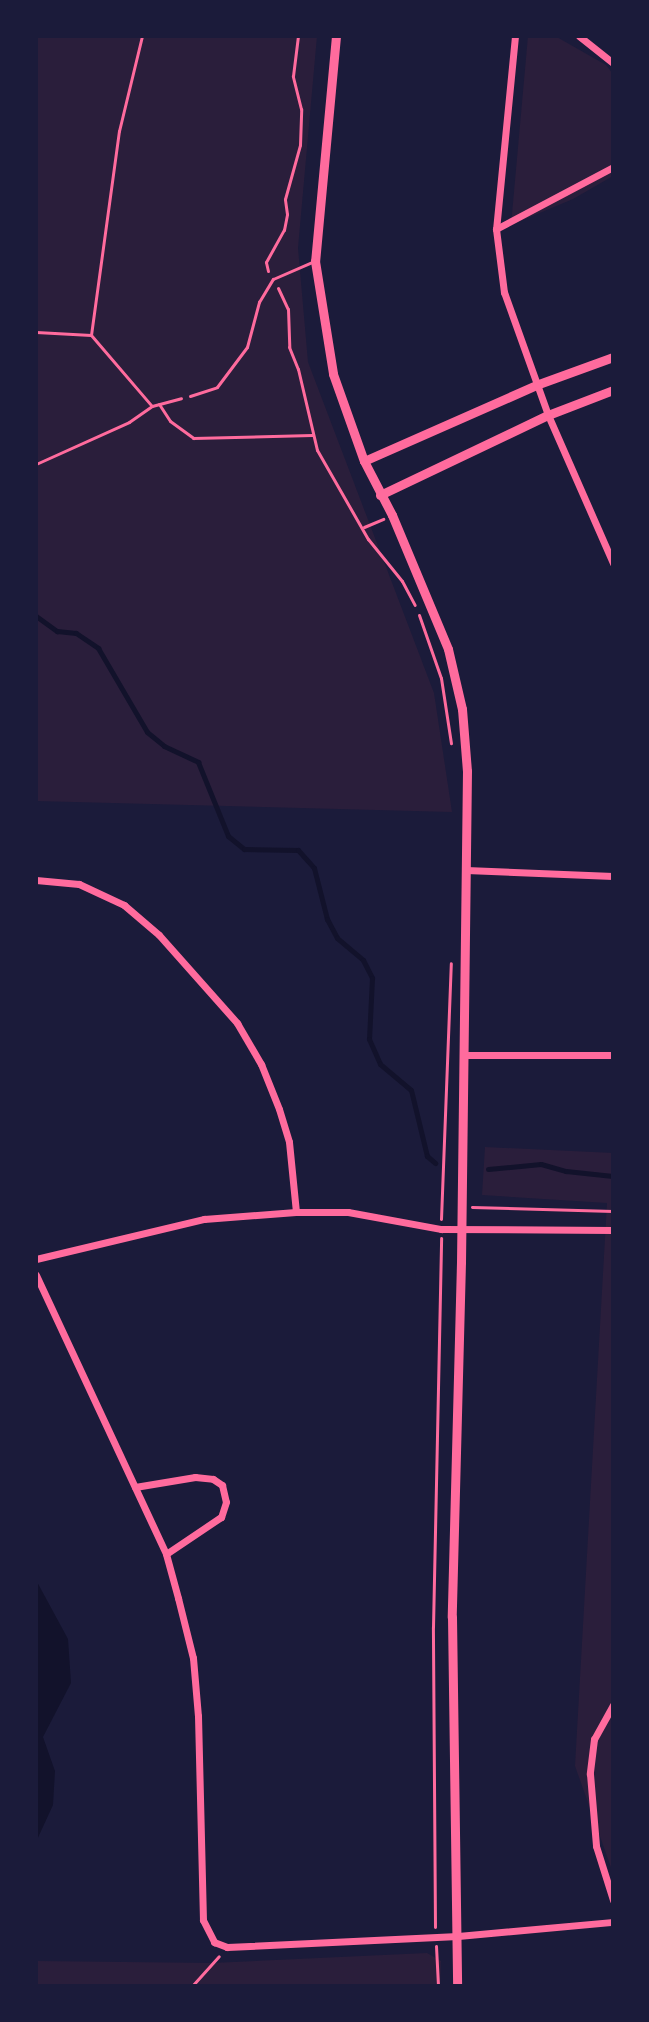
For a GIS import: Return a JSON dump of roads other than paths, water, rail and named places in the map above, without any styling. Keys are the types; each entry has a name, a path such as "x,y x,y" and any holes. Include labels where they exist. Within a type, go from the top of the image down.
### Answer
{"street":[{"path":"336,36 315,261 333,374 364,461 448,649 462,709 467,771 452,1617 457,1986"},
{"path":"515,36 496,229 504,292 548,415 613,563"},
{"path":"579,36 613,63"},
{"path":"496,229 613,167"},
{"path":"364,461 536,385 613,357"},
{"path":"380,495 548,415 613,390"},
{"path":"466,870 613,876"},
{"path":"36,880 79,884 124,905 159,935 237,1023 261,1064 279,1109 289,1142 296,1212"},
{"path":"463,1055 613,1055"},
{"path":"36,1259 204,1219 296,1212 348,1212 441,1229 613,1230"},
{"path":"36,1275 166,1554 193,1658 203,1920 214,1942 227,1947 458,1936 613,1922"},
{"path":"135,1487 195,1477 213,1479 222,1485 226,1502 221,1517 166,1554"},
{"path":"613,1705 594,1739 590,1774 596,1846 613,1900"}],"lane":[{"path":"190,396 217,387 247,347 259,302 273,279 315,261"}],"waterway":[{"path":"36,616 57,631 76,633 98,648 147,732 164,746 198,762 228,836 244,849 298,850 314,868 327,919 337,938 363,960 372,978 369,1039 380,1064 411,1090 427,1156 435,1163"},
{"path":"488,1169 541,1164 566,1171 613,1176"}]}
